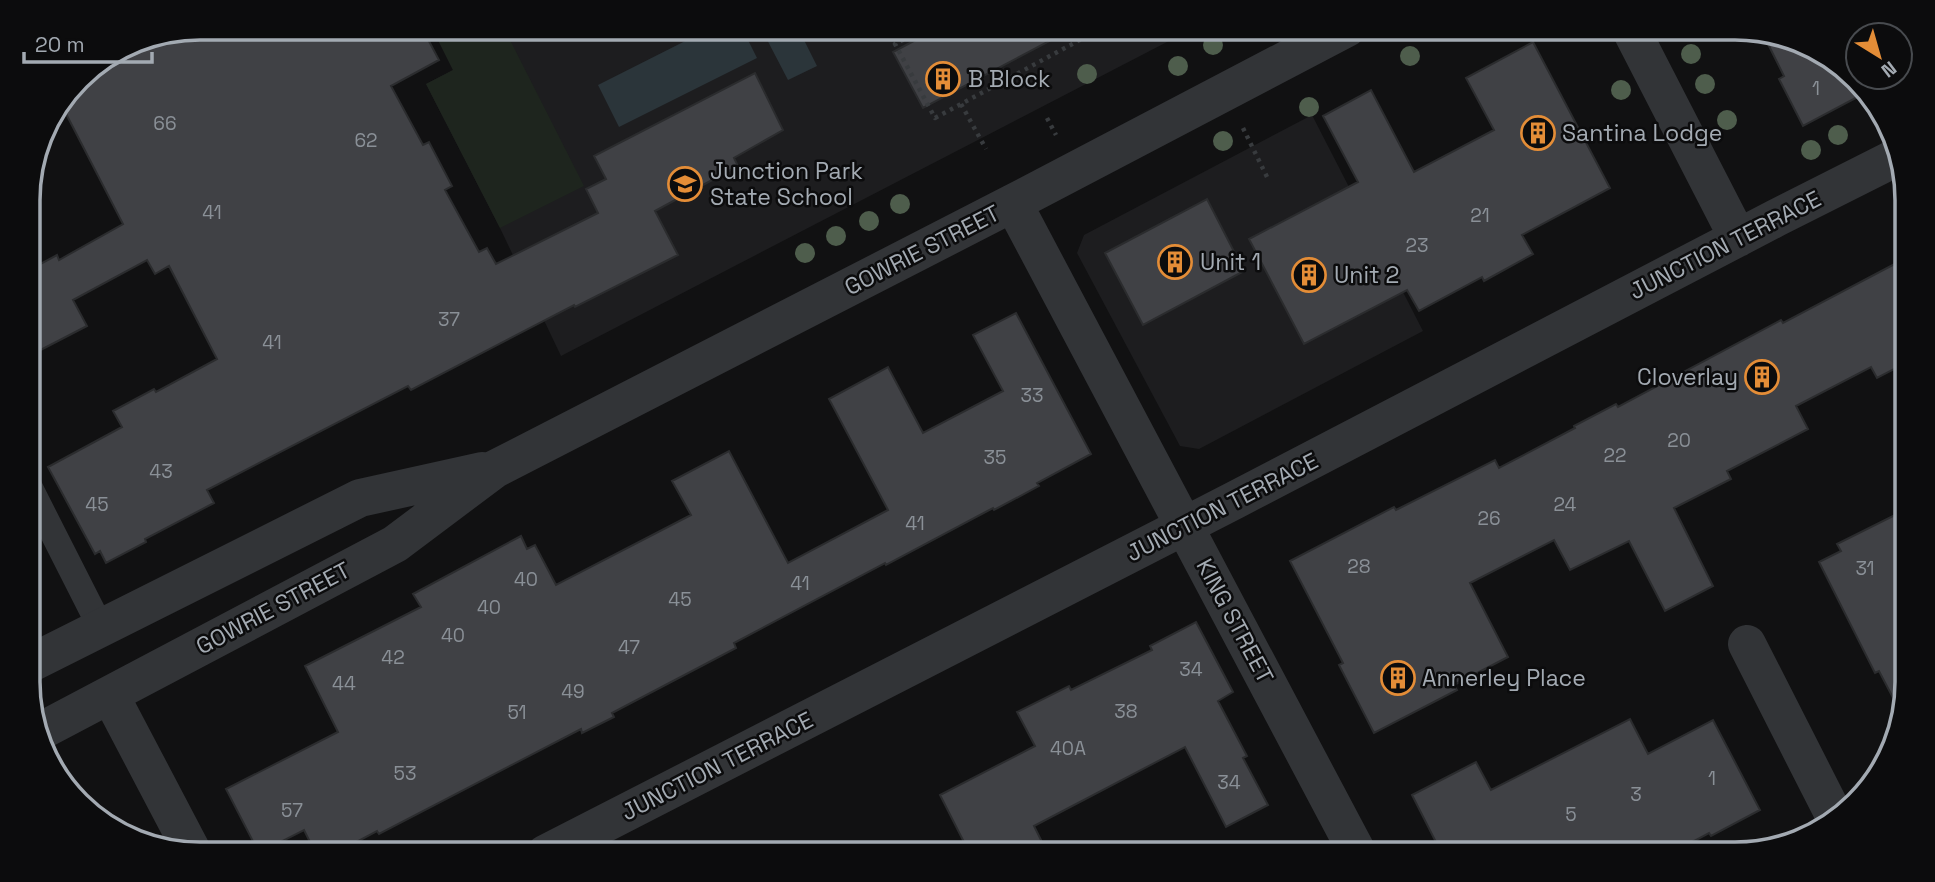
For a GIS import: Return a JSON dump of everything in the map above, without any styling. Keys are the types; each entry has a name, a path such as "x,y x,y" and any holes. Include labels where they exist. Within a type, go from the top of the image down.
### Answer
{"street":[{"name":"GOWRIE STREET","path":"47,728 395,544 495,469 1324,40"},
{"path":"1636,40 1738,238"},
{"name":"JUNCTION TERRACE","path":"569,842 1889,161"},
{"name":"KING STREET","path":"1013,203 1352,841"},
{"name":"GOWRIE STREET","path":"40,658 360,498 495,469"},
{"path":"1747,643 1832,809"},
{"path":"110,695 186,841"}],"lane":[{"path":"40,508 101,628"}],"path":[{"path":"903,40 895,44 935,118 1080,40"},
{"path":"961,104 986,149"},
{"path":"1047,118 1058,138"},
{"path":"1242,126 1269,181"}],"shaded area":[{"name":"Junction Park State School","path":"438,40 1171,40 561,356 500,228 426,84 453,70"},
{"path":"438,40 510,40 584,186 500,228 426,84 453,70"},
{"path":"687,40 748,40 757,58 619,127 598,85"},
{"path":"767,40 804,40 817,66 788,80"},
{"path":"1312,115 1423,331 1199,449 1180,446 1077,253 1084,235"}],"building":[{"path":"201,40 428,40 439,60 391,86 423,145 429,142 452,186 445,190 479,252 487,248 496,264 598,213 586,189 606,179 594,156 755,73 783,130 734,158 738,166 655,211 678,255 575,307 574,305 411,390 408,386 207,490 214,503 106,563 100,551 95,554 48,467 122,427 113,411 154,389 156,392 217,359 169,266 155,274 147,260 73,300 87,326 41,350 41,264 57,255 59,260 123,224 66,114 80,95 111,67 139,52 169,43"},
{"name":"B Block","path":"916,40 1051,40 923,108 893,52"},
{"path":"1533,42 1610,188 1522,235 1533,254 1484,281 1482,277 1419,311 1407,290 1304,344 1249,239 1358,182 1323,116 1371,90 1414,172 1494,130 1466,78"},
{"path":"1768,44 1796,52 1815,62 1844,84 1844,91 1852,91 1857,97 1803,126 1779,79 1784,76"},
{"name":"Unit 1","path":"1207,199 1244,271 1143,325 1105,253"},
{"path":"1895,264 1895,369 1877,378 1871,367 1796,406 1808,429 1727,471 1731,479 1674,508 1713,586 1665,611 1629,541 1570,570 1554,540 1470,583 1508,657 1454,685 1457,690 1374,733 1339,665 1343,663 1290,561 1394,507 1396,510 1495,460 1499,468 1616,404 1618,407 1781,320 1783,323"},
{"path":"1016,313 1091,454 994,510 993,508 886,565 885,563 734,643 736,648 612,713 614,717 582,733 581,729 379,834 377,831 357,842 310,842 304,830 281,842 253,842 226,789 338,732 305,666 421,607 413,594 521,536 527,549 535,545 556,585 691,515 672,481 729,451 788,563 888,510 829,399 888,367 923,433 1003,391 973,335"},
{"path":"1895,515 1893,698 1879,671 1875,673 1819,562 1841,551 1837,544"},
{"path":"1196,622 1233,692 1218,701 1247,756 1243,758 1268,805 1226,827 1185,747 1034,826 1042,841 964,842 940,795 1035,746 1017,712 1069,686 1071,690 1152,650 1150,646"},
{"path":"1630,719 1648,754 1713,720 1760,810 1711,836 1709,833 1694,841 1435,841 1412,795 1476,762 1491,790"}],"place":[{"name":"B Block","path":"943,79"},
{"name":"Santina Lodge","path":"1538,133"},
{"name":"Junction Park State School","path":"685,184"},
{"name":"Unit 1","path":"1175,262"},
{"name":"Unit 2","path":"1309,275"},
{"name":"Cloverlay","path":"1762,377"},
{"name":"Annerley Place","path":"1398,678"}]}
